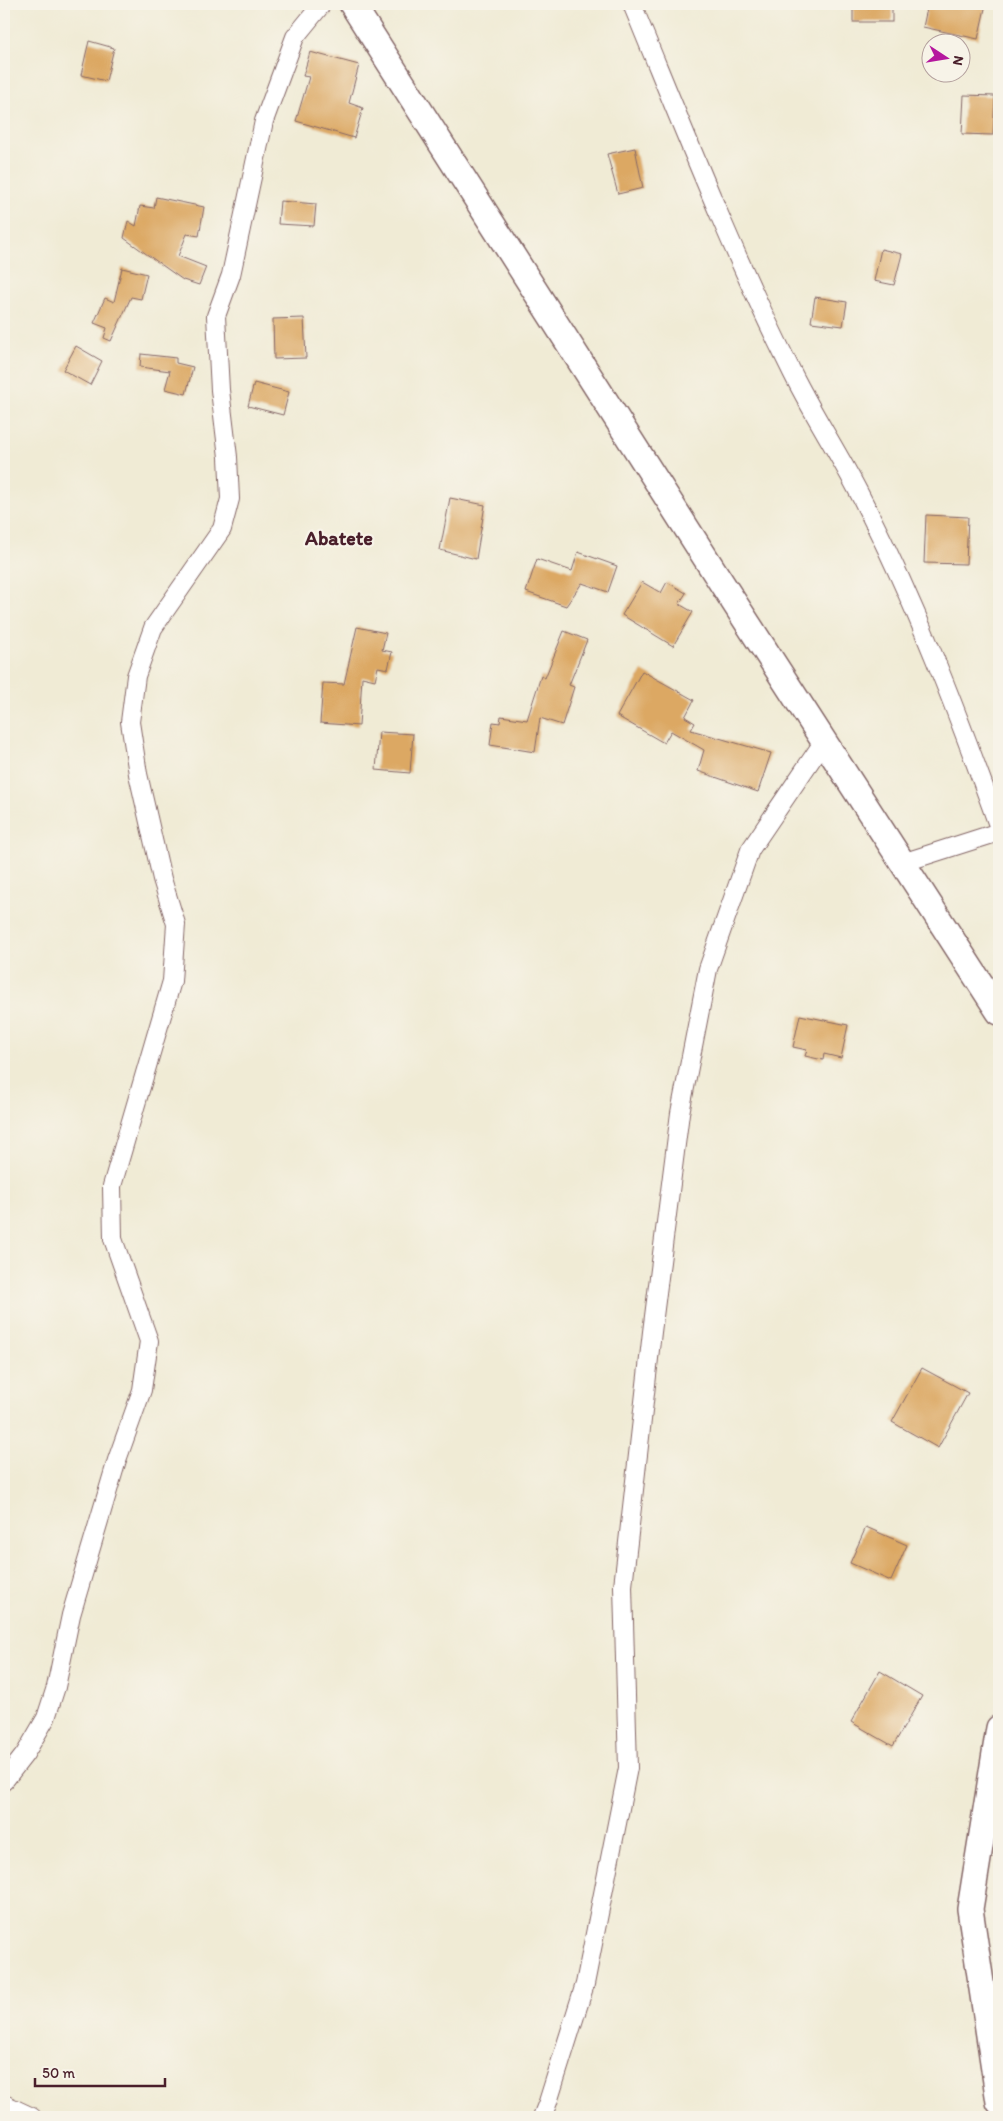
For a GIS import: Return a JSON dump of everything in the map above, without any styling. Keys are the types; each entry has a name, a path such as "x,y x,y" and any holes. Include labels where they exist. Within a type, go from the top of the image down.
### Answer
{"main road":[{"path":"352,4 999,1012"},
{"path":"999,1728 970,1909 999,2102"}],"street":[{"path":"4,1781 25,1754 46,1718 56,1687 71,1615 117,1460 142,1390 149,1342 113,1239 112,1186 172,981 176,924 162,879 138,774 130,722 136,676 153,628 222,529 230,499 228,457 220,390 216,316 232,275 264,121 295,37 322,4"},
{"path":"632,4 728,236 790,368 859,493 916,610 958,714 999,828"},
{"path":"542,2117 585,1984 628,1768 623,1586 652,1332 680,1112 708,969 750,850 824,741"},
{"path":"902,862 999,832"},
{"path":"4,2104 32,2117"}],"building":[{"path":"853,4 892,4 892,22 853,22"},
{"path":"928,4 986,4 978,39 970,37 970,32 946,32 923,27"},
{"path":"89,41 114,48 106,81 81,75"},
{"path":"310,52 359,65 349,103 363,108 354,138 296,121 309,77 303,76"},
{"path":"964,95 995,96 993,135 962,134"},
{"path":"635,148 643,188 618,194 607,154"},
{"path":"156,197 204,207 199,236 187,234 178,256 206,267 199,285 183,280 124,238 128,221 136,226 140,206 154,208"},
{"path":"280,201 316,204 314,226 278,224"},
{"path":"881,249 902,254 894,285 874,281"},
{"path":"122,268 147,274 141,299 131,297 111,341 104,338 107,328 94,323 105,298 114,302"},
{"path":"815,297 847,302 843,326 811,322"},
{"path":"304,318 306,358 274,359 273,319"},
{"path":"76,346 102,361 90,385 63,370"},
{"path":"141,354 176,358 176,363 193,367 186,394 165,389 170,371 140,367"},
{"path":"254,383 289,392 283,415 248,406"},
{"path":"450,498 485,505 476,559 440,550"},
{"path":"926,515 968,517 966,564 924,563"},
{"path":"578,552 617,566 608,592 582,583 566,606 526,592 537,559 572,571"},
{"path":"642,582 661,593 667,582 686,593 679,604 693,612 673,646 622,615"},
{"path":"357,627 386,633 382,650 392,652 388,669 378,667 375,680 362,677 359,726 320,723 323,683 344,684"},
{"path":"564,631 587,640 569,685 574,687 562,725 540,718 535,752 490,745 493,722 500,723 501,716 527,720 541,676 545,678"},
{"path":"642,671 694,700 685,717 695,723 691,730 771,753 758,792 698,771 704,750 671,731 664,743 617,716"},
{"path":"379,732 413,734 410,773 376,770"},
{"path":"800,1015 848,1025 841,1058 824,1054 823,1060 805,1056 807,1050 793,1047"},
{"path":"922,1368 968,1393 938,1448 892,1422"},
{"path":"866,1527 907,1545 891,1581 850,1563"},
{"path":"880,1671 922,1696 893,1746 851,1722"}],"district":[{"name":"Abatete","path":"339,538"}]}
